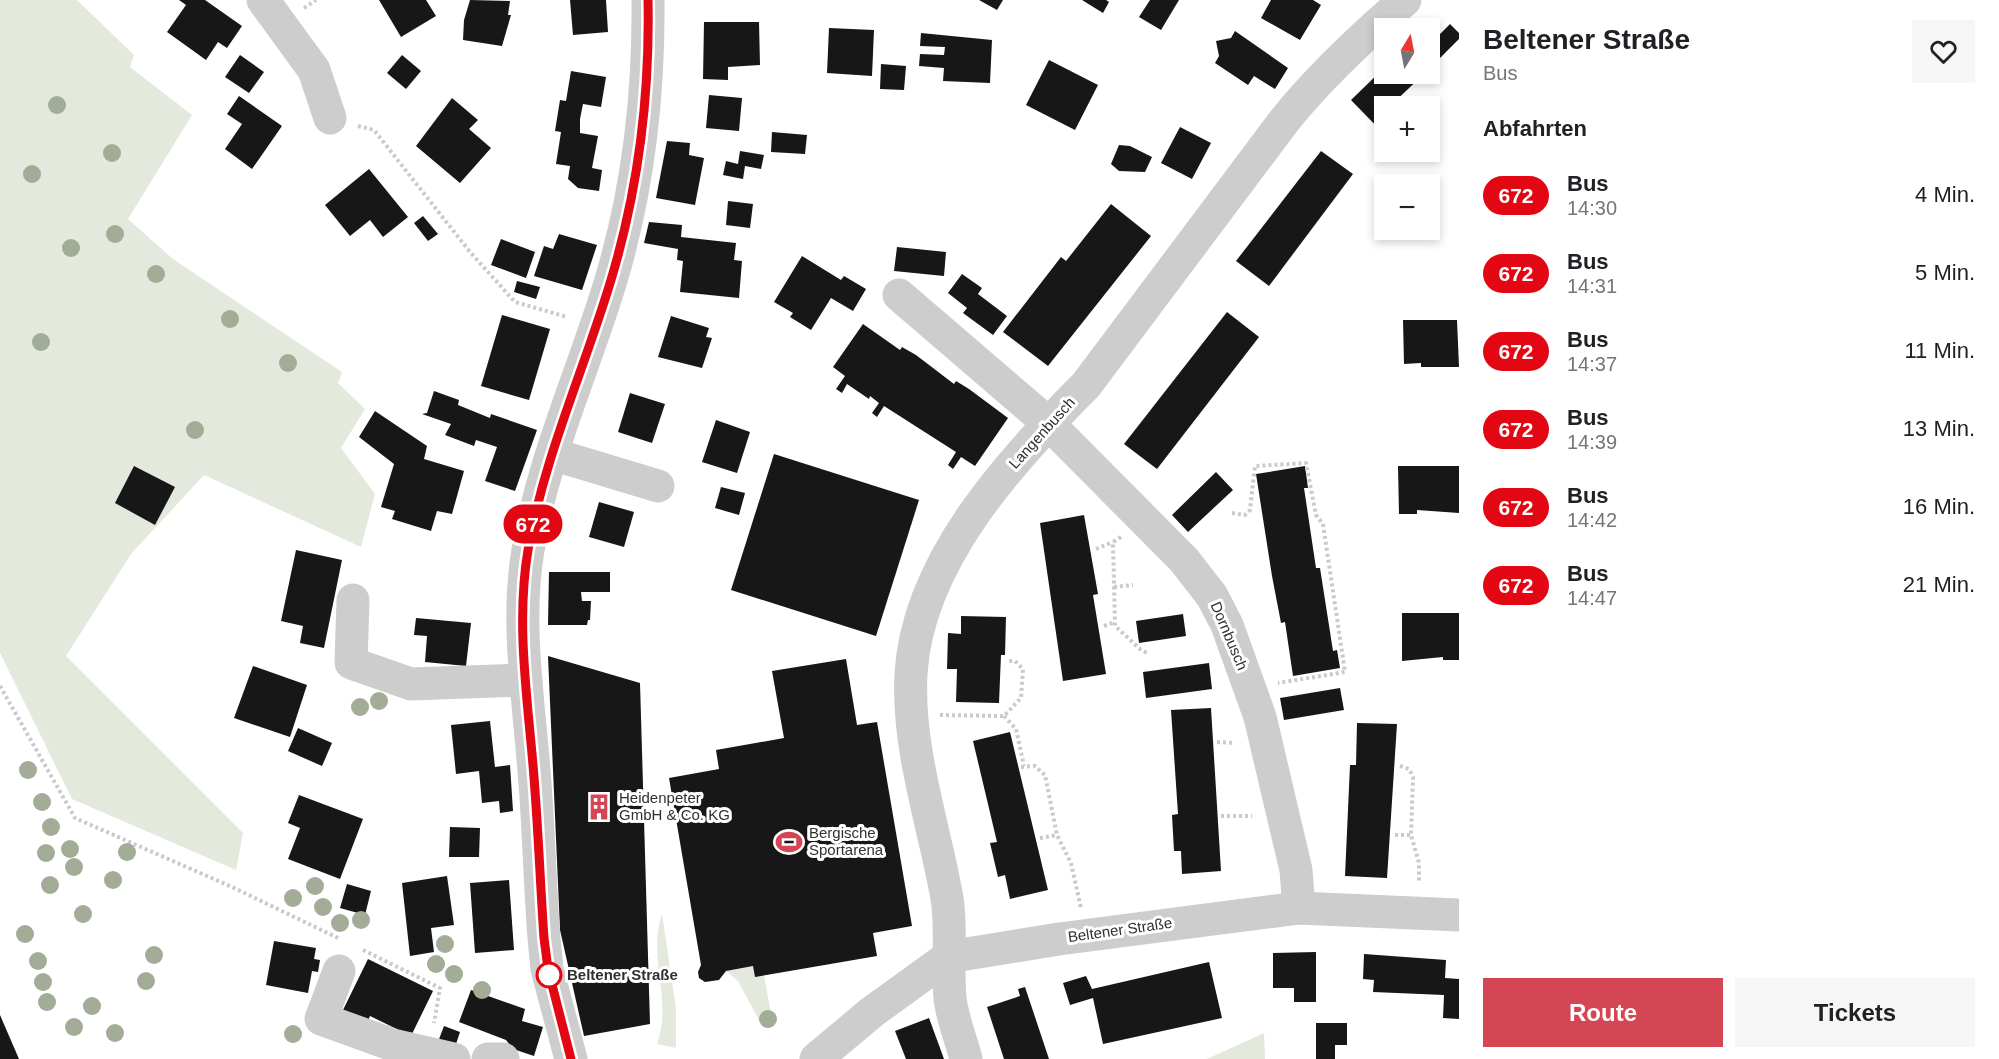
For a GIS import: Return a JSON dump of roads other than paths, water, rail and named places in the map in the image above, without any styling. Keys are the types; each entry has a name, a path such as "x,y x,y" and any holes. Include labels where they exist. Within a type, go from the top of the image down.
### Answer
{"street":[{"path":"263,0 314,70 330,118"},
{"path":"571,1059 557,1010 545,948 523,624 525,568 534,514 621,243 636,169 646,78 648,0"},
{"name":"Langenbusch","path":"966,1059 950,1001 947,901 918,755 913,716 911,674 913,653 933,584 959,537 995,487 1048,423 1086,385 1256,156 1304,96 1364,36 1405,0"},
{"name":"Dornbusch","path":"899,295 1048,423 1184,560 1212,596 1227,625 1250,687 1296,870 1299,908"},
{"path":"552,454 658,486"},
{"path":"353,600 351,663 411,684 526,680"},
{"name":"Beltener Straße","path":"816,1059 872,1012 948,957 1087,935 1299,908 1459,915"},
{"path":"347,954 321,1019 393,1045 441,1056"},
{"path":"488,1059 503,1059"}],"place":[{"name":"Heidenpeter GmbH & Co. KG","path":"599,807"},
{"name":"Bergische Sportarena","path":"789,842"},
{"name":"Beltener Straße","path":"549,975"}]}
